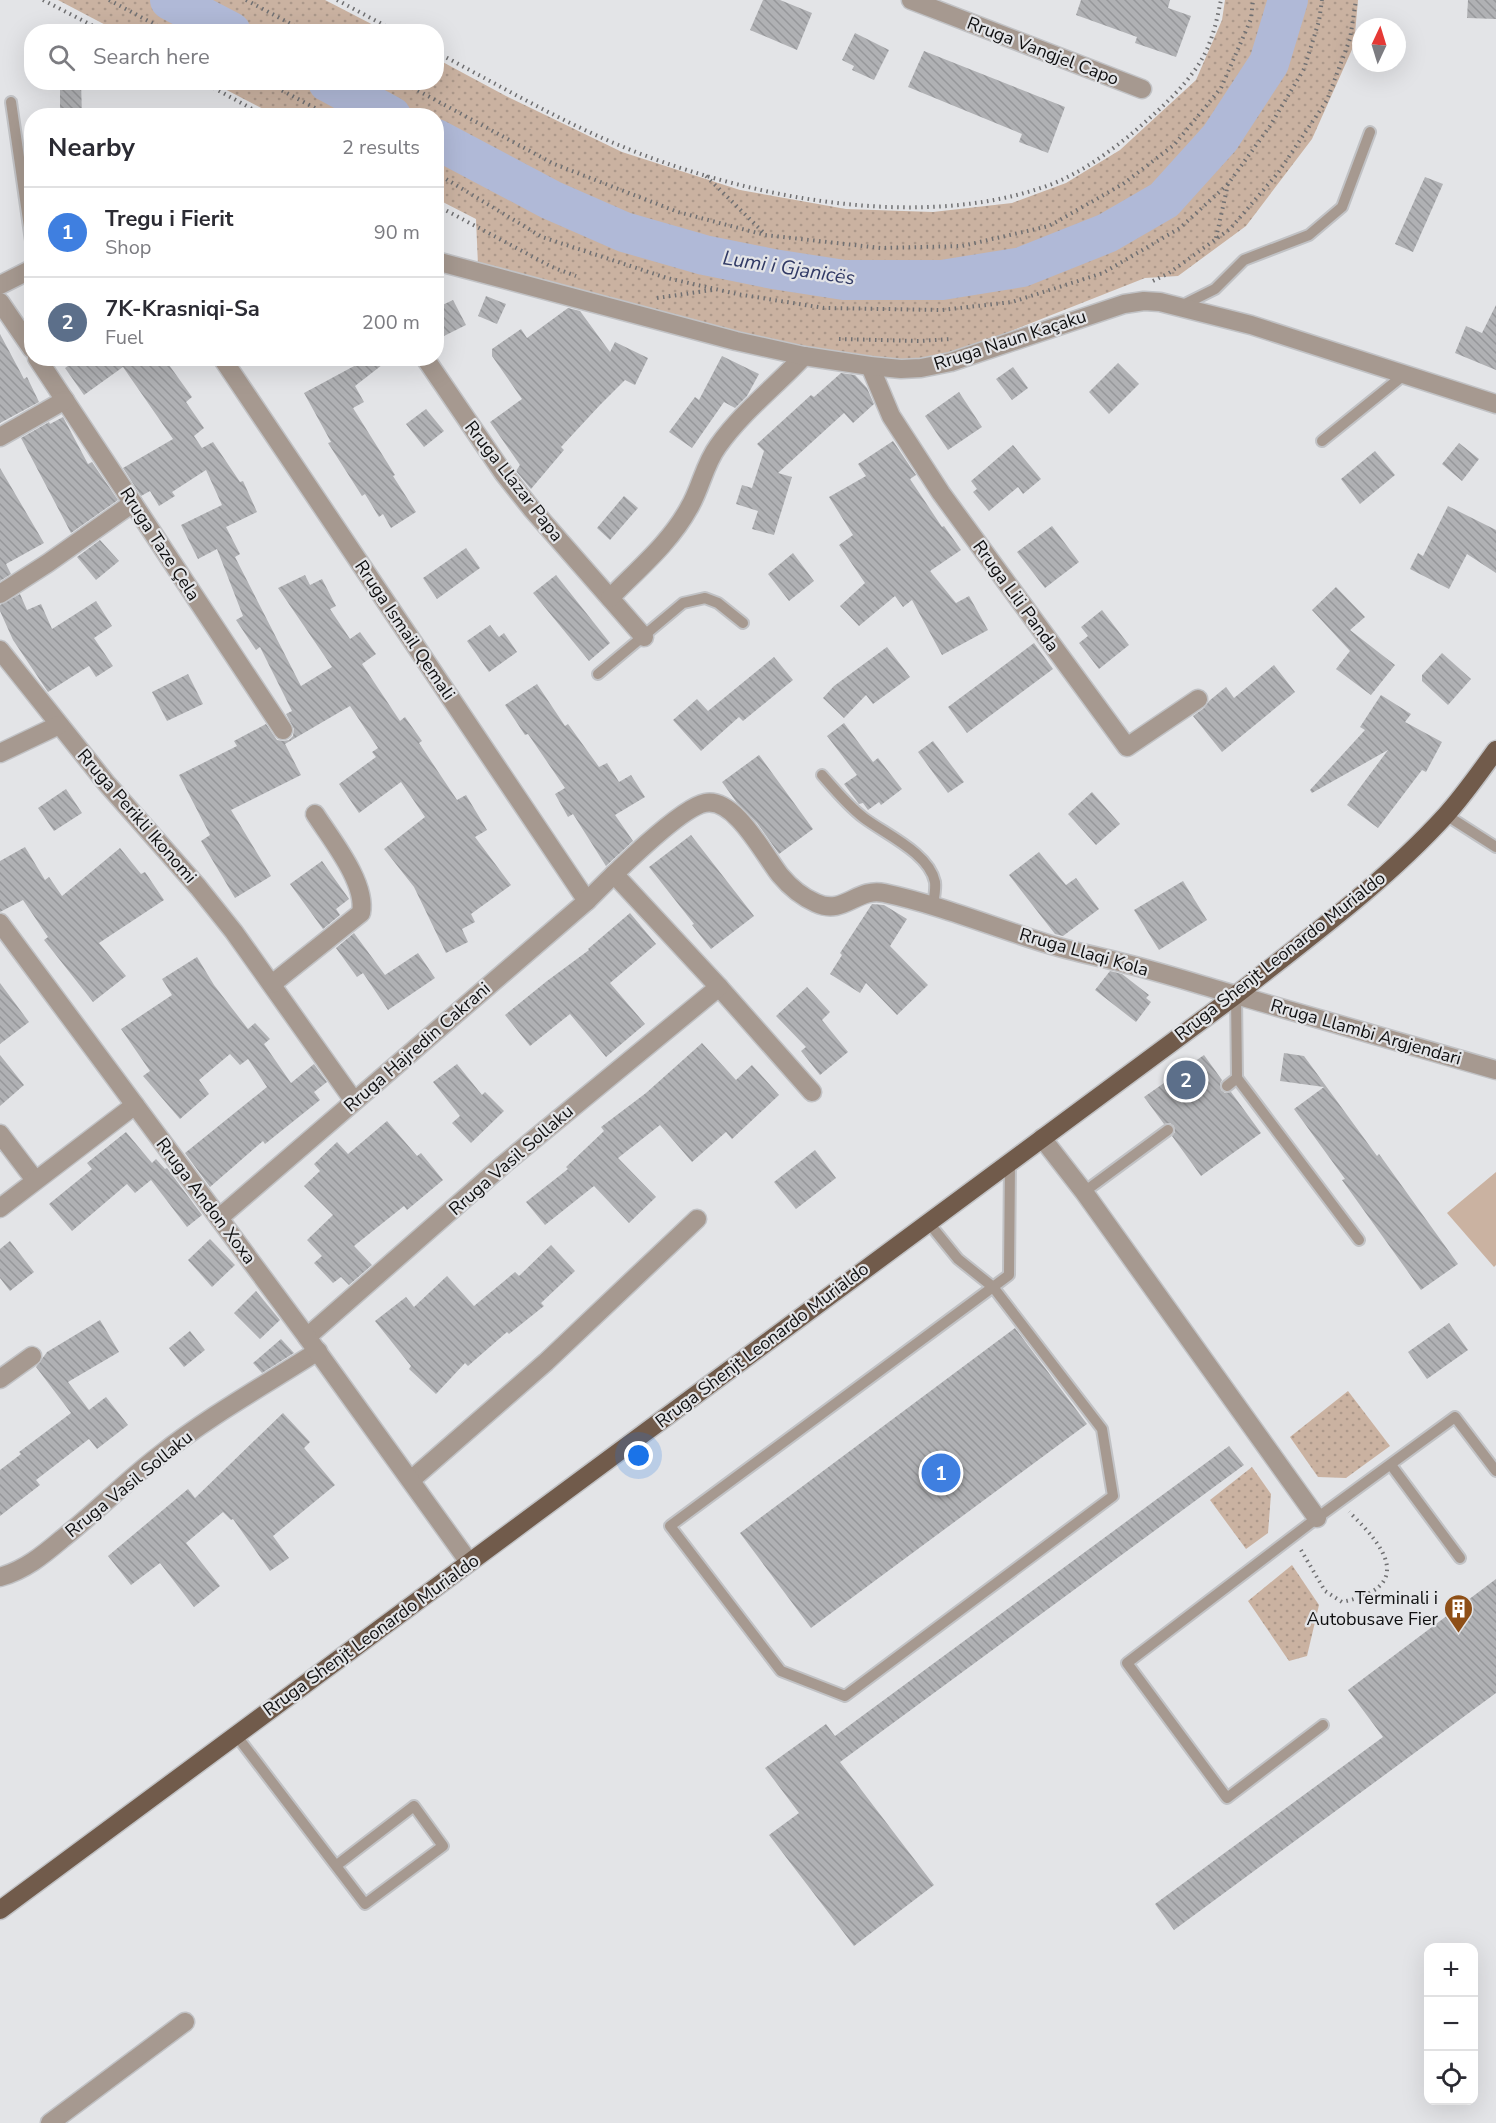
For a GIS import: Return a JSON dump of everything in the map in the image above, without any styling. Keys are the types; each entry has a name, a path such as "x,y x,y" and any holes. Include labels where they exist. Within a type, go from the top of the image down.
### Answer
{"main road":[{"name":"Rruga Shenjt Leonardo Murialdo","path":"0,1910 1236,995 1371,887 1446,815 1496,750"}],"street":[{"name":"Rruga Vangjel Capo","path":"911,0 1142,90"},
{"name":"Rruga Naun Kaçaku","path":"444,263 736,342 870,366 921,368 951,362 1124,304 1144,301 1160,302 1251,325 1496,404"},
{"path":"0,285 24,273"},
{"path":"0,302 24,337"},
{"path":"610,598 672,533 690,508 710,458 732,428 804,356"},
{"name":"Rruga Taze Çela","path":"43,366 283,730"},
{"name":"Rruga Ismail Qemali","path":"227,366 587,901"},
{"name":"Rruga Llazar Papa","path":"430,366 504,474 644,637"},
{"name":"Rruga Lili Panda","path":"870,366 891,416 940,493 1127,747 1198,699"},
{"path":"0,437 65,400"},
{"path":"0,594 48,563 133,502"},
{"name":"Rruga Perikli Ikonomi","path":"0,650 107,784 198,887 234,932 354,1101"},
{"path":"0,753 59,725"},
{"name":"Rruga Llaqi Kola","path":"614,874 686,813 705,803 716,803 729,809 738,819 780,876 794,889 817,904 837,907 870,891 933,905 1049,944 1236,995"},
{"path":"272,984 361,913 363,904 359,888 347,864 315,814"},
{"path":"614,874 812,1092"},
{"name":"Rruga Hajredin Cakrani","path":"219,1218 587,901 614,874"},
{"name":"Rruga Andon Xoxa","path":"0,923 312,1344 470,1562"},
{"name":"Rruga Vasil Sollaku","path":"0,1577 34,1562 160,1455 312,1344 504,1164 719,987"},
{"name":"Rruga Llambi Argjendari","path":"1236,995 1496,1070"},
{"path":"0,1208 135,1105"},
{"path":"0,1134 35,1180"},
{"path":"1042,1138 1084,1192 1317,1518"},
{"path":"411,1480 546,1362 698,1219"},
{"path":"0,1379 32,1356"},
{"path":"50,2123 185,2022"}],"lane":[{"path":"11,102 24,192"},
{"path":"1178,307 1215,289 1244,260 1309,236 1342,207 1370,132"},
{"path":"1322,441 1405,374"},
{"path":"598,674 683,603 705,598 718,603 743,623"},
{"path":"822,775 864,818 913,852 927,865 935,880 933,905"},
{"path":"1446,815 1496,847"},
{"path":"1236,995 1237,1078 1359,1240"},
{"path":"1227,1086 1237,1078"},
{"path":"1084,1192 1168,1130"},
{"path":"928,1222 958,1259 993,1287 1102,1429 1113,1496 845,1696 781,1671 670,1526 993,1287 1009,1275 1010,1161"},
{"path":"1323,1725 1227,1798 1127,1663 1338,1502 1455,1417 1496,1471"},
{"path":"1390,1465 1460,1558"},
{"path":"236,1735 365,1904 443,1846 414,1806 337,1865"}],"path":[{"path":"43,0 90,24"},
{"path":"109,0 154,24"},
{"path":"246,0 291,24"},
{"path":"337,0 382,24"},
{"path":"444,56 574,125 640,154 705,176 772,192 835,202 881,207 950,207 1005,199 1053,184 1101,159 1148,120 1186,82 1209,46 1221,0"},
{"path":"417,90 554,164 678,212 765,235 881,248 962,246 1049,226 1124,184 1174,145 1221,88 1251,19 1253,0"},
{"path":"444,177 542,237 667,278 716,290 824,308 942,310 1012,302 1103,273 1180,228 1228,184 1270,126 1304,69 1319,21 1322,0"},
{"path":"1150,283 1169,273 1230,229 1278,173 1327,100 1350,39 1356,0"},
{"path":"217,90 250,108"},
{"path":"281,90 315,108"},
{"path":"705,176 765,235"},
{"path":"1216,239 1228,184"},
{"path":"444,210 552,267 580,277"},
{"path":"657,298 716,290"},
{"path":"833,339 919,341 959,339"},
{"path":"1293,1536 1325,1591 1342,1602 1363,1598 1376,1589 1384,1581 1388,1572 1386,1558 1371,1533 1338,1502"}],"shaded area":[{"path":"58,0 325,0 371,24 104,24"},
{"path":"1225,0 1358,0 1356,18 1352,18 1352,49 1312,139 1246,226 1178,276 1145,278 948,356 913,363 809,350 478,265 476,219 444,203 444,108 261,108 227,90 444,90 444,63 506,96 622,152 740,190 846,209 933,212 1012,203 1066,183 1120,150 1196,80 1222,20"},
{"path":"1496,1172 1496,1265 1494,1267 1447,1213"},
{"path":"1348,1391 1390,1446 1346,1478 1318,1477 1290,1437"},
{"path":"1252,1467 1271,1494 1268,1533 1246,1549 1210,1500"},
{"path":"1292,1565 1319,1605 1307,1656 1289,1661 1248,1601"}],"building":[{"path":"763,0 780,0 812,13 797,50 750,30"},
{"path":"1081,0 1170,0 1168,8 1191,16 1176,57 1135,43 1137,37 1076,15"},
{"path":"1468,0 1496,0 1496,19 1467,18"},
{"path":"855,33 889,50 874,80 852,70 854,66 842,60"},
{"path":"924,51 1065,107 1048,153 1019,142 1022,134 908,87"},
{"path":"60,90 81,90 82,108 60,108"},
{"path":"1425,177 1443,184 1413,252 1395,244"},
{"path":"486,296 506,304 497,324 478,316"},
{"path":"453,300 466,325 444,336 444,304"},
{"path":"1496,305 1496,370 1455,353 1466,326 1482,333"},
{"path":"568,308 580,311 610,352 615,342 648,358 635,385 625,380 600,405 561,447 564,450 531,489 516,471 520,465 490,422 522,399 492,356 492,349 521,329 527,338"},
{"path":"0,334 24,379 27,377 39,402 0,423"},
{"path":"722,356 759,374 747,396 735,408 724,402 692,448 669,432 695,397 699,400"},
{"path":"1118,363 1139,384 1109,414 1089,392"},
{"path":"68,366 170,366 192,397 186,402 204,428 194,436 202,448 213,442 240,482 243,481 257,512 226,527 240,554 235,557 301,686 332,667 278,588 305,575 310,585 322,579 336,606 330,609 350,639 360,632 376,654 362,664 400,721 405,717 422,741 419,743 457,800 466,795 487,830 475,837 511,885 471,914 475,922 462,929 468,942 446,953 414,887 384,849 425,817 401,782 359,813 339,784 376,757 372,752 378,748 350,706 285,744 301,775 231,810 271,876 235,898 201,841 210,835 179,775 237,746 234,741 266,724 277,740 289,740 293,736 294,729 286,714 292,711 260,647 256,650 236,620 243,616 217,549 198,559 181,525 222,505 206,470 172,492 175,496 159,506 150,491 141,496 123,468 173,439 123,367 84,395 65,368"},
{"path":"354,366 381,366 355,386 364,402 353,408 416,512 391,528 383,514 379,517 365,494 362,496 328,443 331,442 304,393"},
{"path":"1013,367 1028,388 1012,400 996,379"},
{"path":"841,373 855,375 867,388 874,404 853,423 844,413 778,473 792,477 774,535 752,529 758,511 736,504 742,485 752,488 764,451 757,444 811,395 814,397"},
{"path":"959,392 982,427 948,450 925,416"},
{"path":"426,409 444,431 424,447 406,424"},
{"path":"63,417 88,464 92,462 118,500 71,533 21,438"},
{"path":"893,441 916,475 910,479 942,527 944,526 961,550 930,571 956,603 969,596 988,630 942,655 912,600 903,607 895,596 859,626 840,606 865,583 839,545 853,535 829,497 866,476 858,464"},
{"path":"1459,443 1479,459 1462,481 1442,464"},
{"path":"1013,445 1041,479 1023,494 1018,487 989,511 973,492 977,489 971,481"},
{"path":"1375,451 1395,475 1360,504 1341,479"},
{"path":"0,468 44,543 6,564 11,574 0,581"},
{"path":"624,496 638,508 610,540 597,528"},
{"path":"1448,506 1496,530 1496,573 1467,554 1449,589 1410,569 1418,553 1423,556"},
{"path":"1052,526 1079,562 1045,588 1017,552"},
{"path":"100,540 119,561 96,580 77,557"},
{"path":"466,548 480,568 437,599 423,578"},
{"path":"793,553 814,581 789,601 768,574"},
{"path":"556,575 610,643 589,661 533,593"},
{"path":"1336,587 1365,617 1350,630 1395,665 1371,695 1336,669 1350,651 1312,610"},
{"path":"20,594 27,610 41,604 52,629 96,601 112,626 94,638 113,666 96,677 89,666 48,692 13,640 0,611 0,605"},
{"path":"1102,610 1129,645 1099,669 1079,643 1088,636 1081,627"},
{"path":"490,625 499,637 504,633 517,652 489,672 467,641"},
{"path":"1034,643 1053,669 967,733 948,707"},
{"path":"887,647 910,677 873,704 866,695 844,718 823,698 834,686"},
{"path":"1442,653 1471,679 1448,705 1422,681 1422,675"},
{"path":"774,657 793,680 743,721 739,717 701,751 673,720 697,699 708,711"},
{"path":"1274,665 1295,692 1222,752 1193,716 1226,687 1234,698"},
{"path":"188,674 203,704 167,721 152,692"},
{"path":"537,684 565,726 568,724 599,767 607,763 619,782 631,775 645,797 615,815 633,841 606,866 573,814 568,817 555,794 565,788 505,705"},
{"path":"1381,695 1411,714 1405,722 1442,742 1426,772 1422,770 1378,828 1347,805 1388,750 1312,793 1310,790 1365,730 1360,727"},
{"path":"844,723 873,762 878,758 902,789 881,805 879,802 868,810 863,803 859,804 844,784 857,775 827,736"},
{"path":"933,741 964,782 948,793 918,752"},
{"path":"759,755 813,829 779,854 757,823 737,803 722,782"},
{"path":"66,789 82,813 54,831 38,808"},
{"path":"1092,792 1120,824 1096,845 1068,814"},
{"path":"691,835 754,916 711,949 649,867"},
{"path":"25,847 45,880 49,877 62,896 120,848 141,874 145,872 164,900 99,943 126,976 93,1002 44,940 48,937 23,900 0,912 0,861"},
{"path":"1039,852 1066,885 1076,878 1099,909 1063,936 1055,934 1009,875"},
{"path":"322,861 349,899 336,909 340,915 323,929 290,884"},
{"path":"1183,881 1207,920 1159,950 1134,910"},
{"path":"872,904 884,905 907,919 890,946 928,985 897,1015 866,983 860,993 830,974 842,955 840,953"},
{"path":"630,913 656,944 610,983 645,1024 606,1057 570,1014 530,1046 505,1015 589,950"},
{"path":"354,933 385,975 418,953 435,978 388,1010 363,973 357,977 336,948"},
{"path":"197,957 214,985 248,1029 255,1023 270,1039 264,1044 291,1083 314,1064 327,1082 314,1092 320,1100 265,1144 263,1141 210,1187 185,1153 267,1087 248,1059 240,1065 230,1054 199,1080 209,1094 180,1119 143,1076 150,1071 121,1029 172,995 162,979"},
{"path":"1110,971 1122,974 1149,995 1146,998 1151,1002 1136,1022 1095,990"},
{"path":"0,983 29,1022 0,1044"},
{"path":"807,987 830,1012 822,1020 848,1052 820,1075 801,1051 806,1047 776,1016"},
{"path":"702,1043 736,1080 752,1065 779,1095 732,1139 726,1132 692,1162 660,1125 618,1158 656,1197 629,1223 594,1186 545,1225 526,1202 568,1169 566,1167 604,1131 601,1127 646,1093"},
{"path":"1284,1053 1304,1056 1377,1156 1379,1154 1458,1264 1421,1290 1294,1109 1324,1087 1280,1081"},
{"path":"0,1055 24,1085 0,1106"},
{"path":"1204,1055 1222,1080 1221,1090 1225,1093 1231,1092 1261,1133 1201,1176 1172,1136 1175,1132 1174,1126 1170,1123 1164,1124 1144,1097"},
{"path":"457,1064 482,1095 485,1092 504,1111 471,1143 452,1123 460,1116 433,1082"},
{"path":"387,1121 417,1156 421,1153 443,1180 407,1210 404,1206 354,1246 372,1265 349,1285 341,1277 333,1283 314,1263 322,1256 307,1240 333,1215 304,1186 320,1171 314,1164 337,1142 348,1154"},
{"path":"126,1132 152,1163 156,1159 165,1169 167,1168 202,1215 187,1227 151,1180 135,1193 127,1184 72,1231 49,1204 92,1169 87,1163"},
{"path":"815,1150 836,1178 796,1209 774,1182"},
{"path":"210,1239 235,1265 212,1287 188,1260"},
{"path":"10,1241 34,1272 10,1291 0,1278 0,1249"},
{"path":"551,1245 575,1271 541,1303 544,1306 509,1334 507,1332 468,1366 465,1363 436,1394 409,1369 411,1366 375,1321 406,1297 414,1307 447,1276 474,1306 515,1272 519,1276"},
{"path":"256,1291 280,1320 260,1339 234,1313"},
{"path":"100,1320 119,1352 68,1382 89,1410 106,1397 128,1425 97,1449 89,1439 36,1480 40,1485 0,1516 0,1470 21,1454 19,1452 71,1413 36,1367 47,1352"},
{"path":"1449,1323 1468,1350 1427,1379 1408,1352"},
{"path":"1015,1328 1087,1424 811,1628 740,1533"},
{"path":"190,1331 205,1350 184,1367 169,1348"},
{"path":"281,1339 294,1353 262,1373 253,1363"},
{"path":"283,1413 310,1442 304,1448 335,1485 273,1536 289,1558 270,1571 233,1519 231,1520 223,1512 186,1543 220,1586 194,1607 160,1563 131,1585 108,1556 188,1489 195,1498"},
{"path":"1229,1446 1244,1465 840,1762 934,1885 854,1946 769,1835 799,1813 765,1768 826,1724 835,1736"},
{"name":"Terminali i Autobusave Fier","path":"1496,1579 1496,1693 1174,1930 1155,1904 1383,1737 1348,1690"}],"waterway":[{"name":"Lumi i Gjanicës","path":"170,0 216,24"},
{"name":"Lumi i Gjanicës","path":"444,143 551,200 624,232 704,255 844,280 942,280 1022,267 1107,233 1164,200 1220,138 1269,63 1288,0"},
{"name":"Lumi i Gjanicës","path":"343,90 376,108"}],"place":[{"name":"7K-Krasniqi-Sa","path":"1186,1080"},
{"name":"Tregu i Fierit","path":"941,1473"},
{"name":"Terminali i Autobusave Fier","path":"1459,1634"}]}
